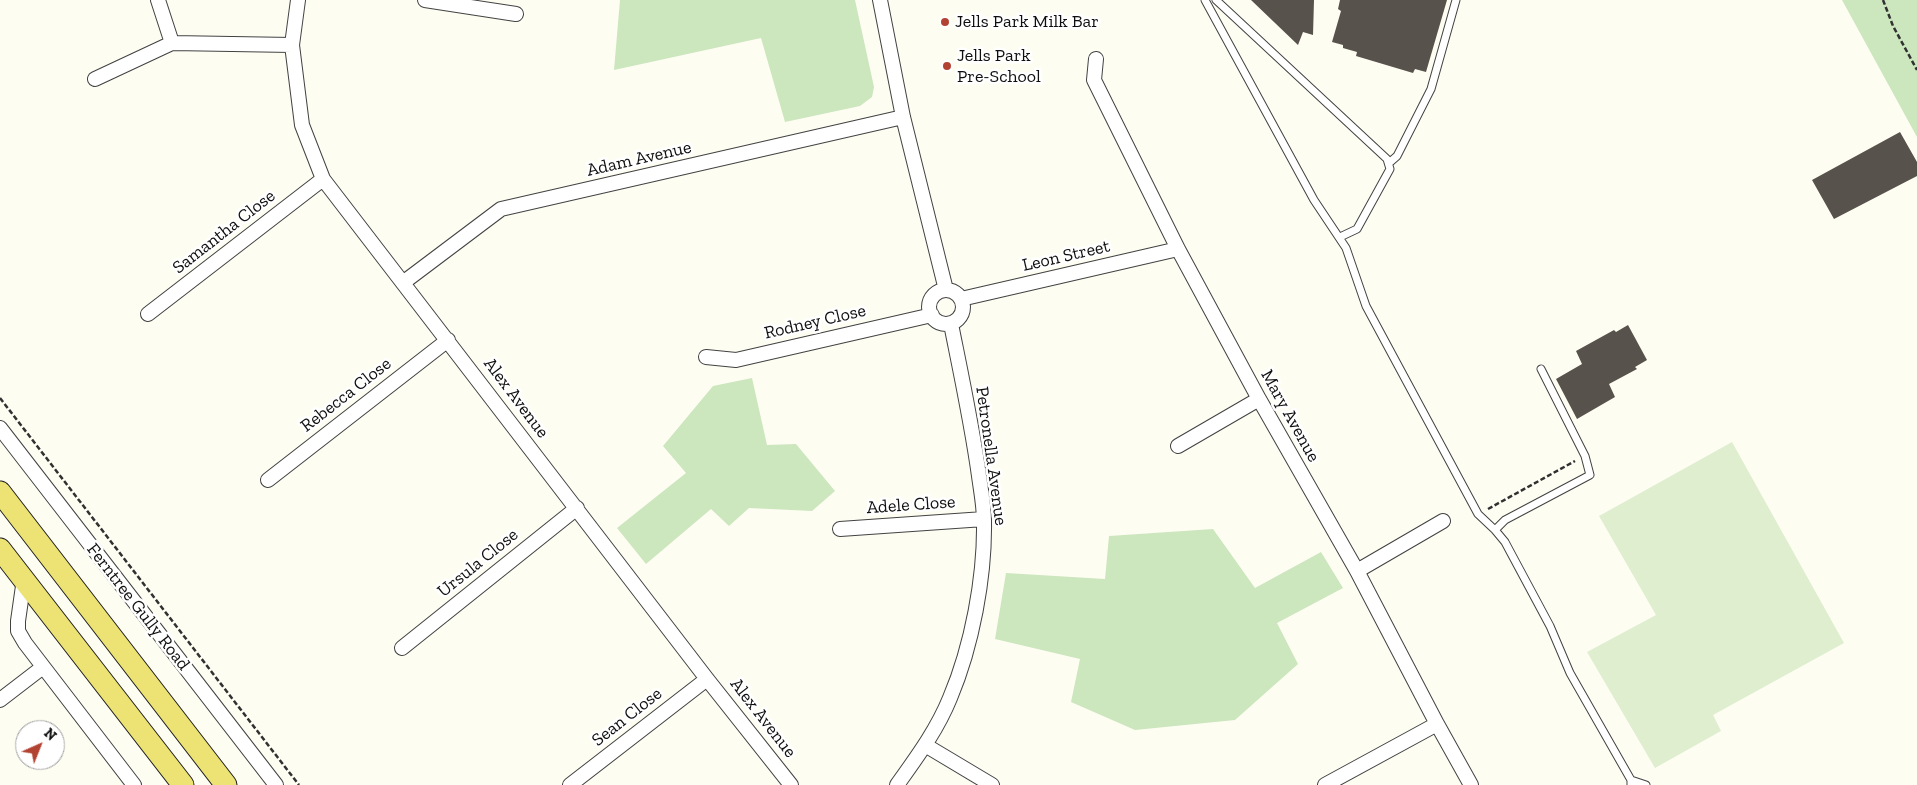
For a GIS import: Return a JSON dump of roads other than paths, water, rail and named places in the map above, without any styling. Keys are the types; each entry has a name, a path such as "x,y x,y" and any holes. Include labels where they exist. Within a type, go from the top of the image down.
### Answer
{"main road":[{"path":"0,492 226,785"},
{"path":"0,549 183,785"}],"street":[{"path":"158,0 172,43"},
{"name":"Alex Avenue","path":"298,0 292,45 302,125 324,179 707,678 792,785"},
{"path":"425,0 516,14"},
{"path":"880,0 903,117 946,290"},
{"path":"95,79 172,43 292,45"},
{"name":"Mary Avenue","path":"1096,59 1094,80 1178,249 1259,399 1357,571 1437,724 1472,785"},
{"name":"Adam Avenue","path":"404,282 501,209 903,117"},
{"name":"Samantha Close","path":"148,314 324,179"},
{"name":"Leon Street","path":"961,299 1178,249"},
{"path":"946,290 957,294 961,299 963,309 962,314 955,322 950,324 943,324 937,321 930,310 932,298 946,290"},
{"name":"Rodney Close","path":"706,357 736,360 932,315"},
{"name":"Petronella Avenue","path":"897,785 926,745 950,698 965,654 974,616 983,559 984,520 975,446 950,324"},
{"name":"Rebecca Close","path":"268,480 448,340"},
{"path":"1178,446 1259,399"},
{"name":"Ferntree Gully Road","path":"0,428 276,785"},
{"name":"Ursula Close","path":"402,648 577,508"},
{"name":"Adele Close","path":"840,529 984,520"},
{"path":"1357,571 1443,521"},
{"path":"24,579 18,631 43,667 134,785"},
{"path":"0,700 43,667"},
{"name":"Sean Close","path":"570,785 707,678"},
{"path":"1325,785 1437,724"},
{"path":"926,745 992,785"}],"lane":[{"path":"1205,0 1314,200 1346,248 1366,306 1478,514 1505,542 1550,626 1570,672 1631,782 1646,785"},
{"path":"1216,0 1387,159 1390,169 1357,230 1340,237"},
{"path":"1389,163 1397,156 1431,89 1456,0"},
{"path":"1495,530 1505,520 1590,475 1585,456 1541,369"}],"place":[{"name":"Jells Park Milk Bar","path":"945,22"},
{"name":"Jells Park Pre-School","path":"947,66"}]}
